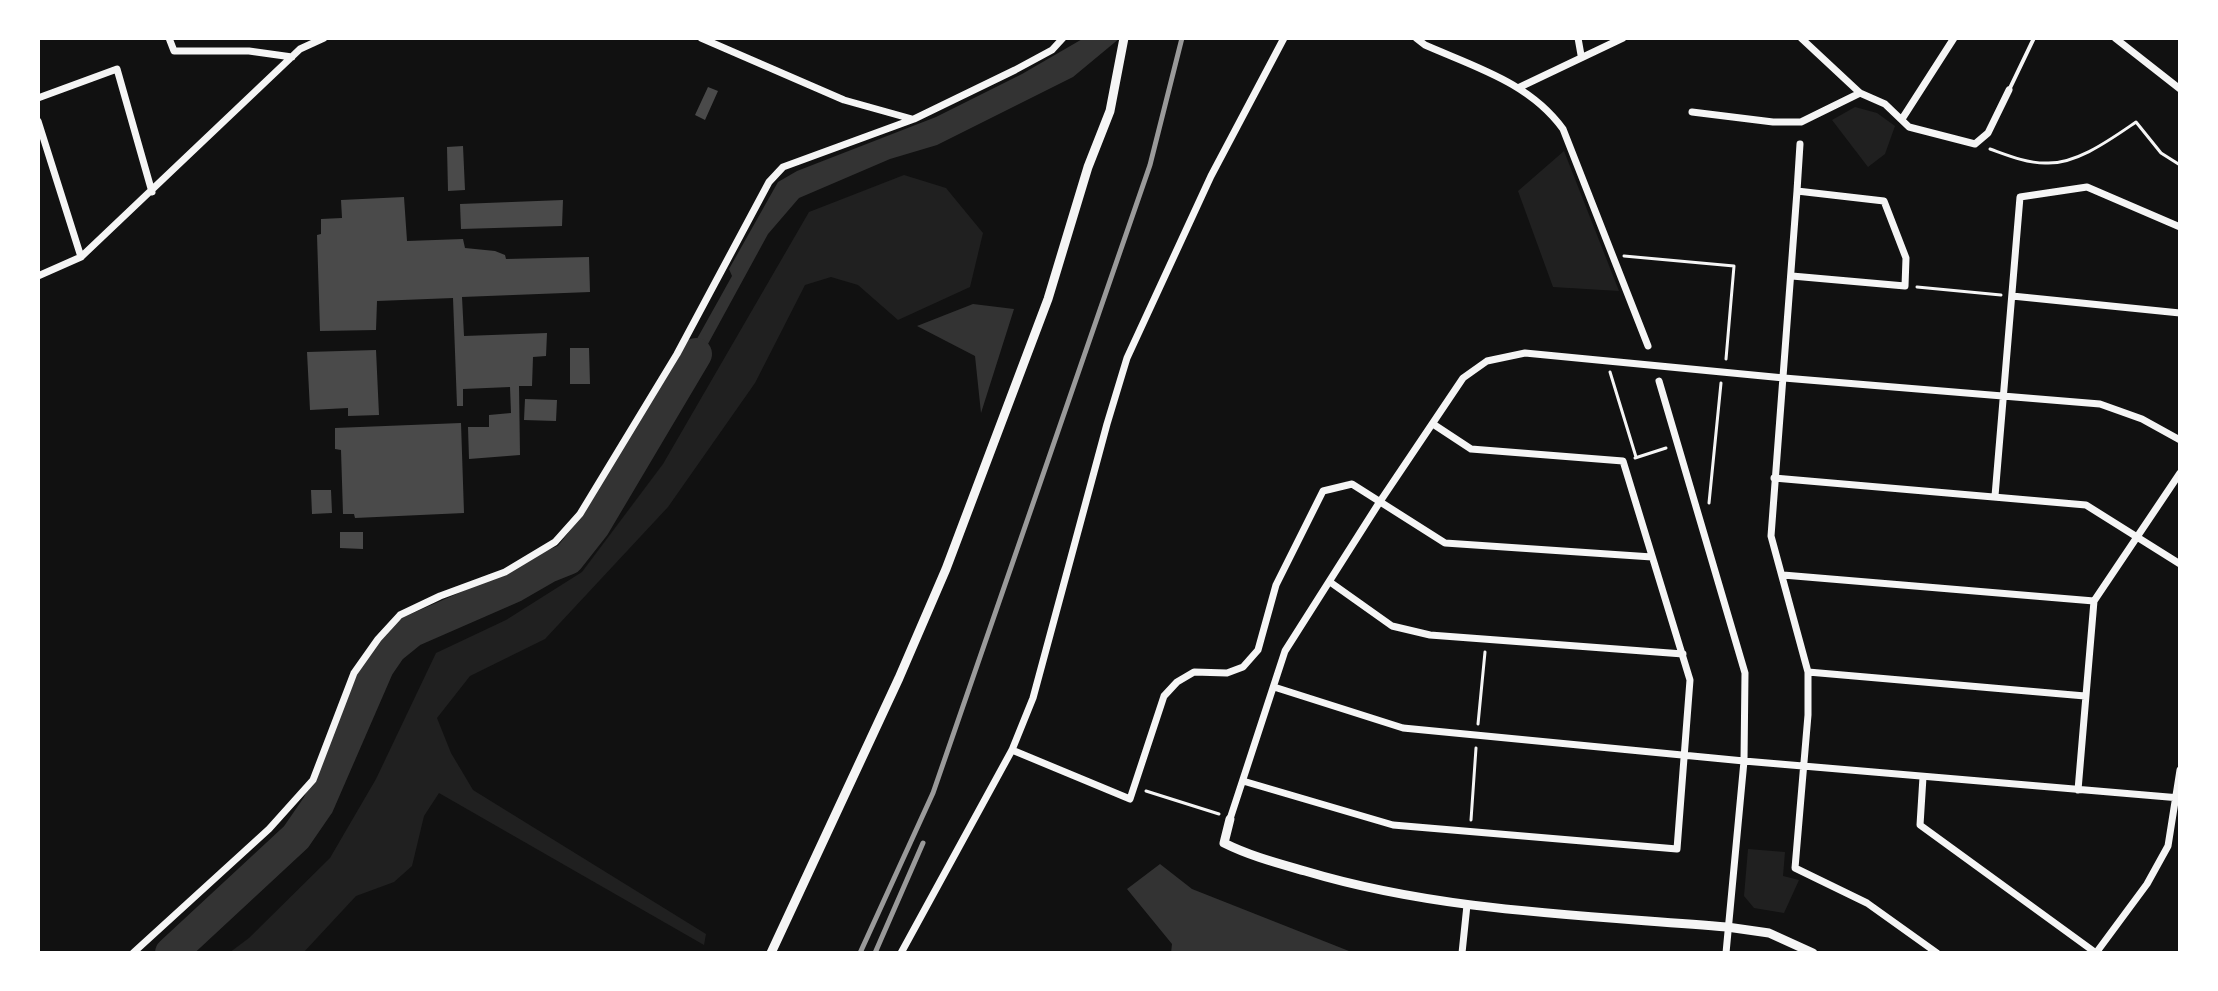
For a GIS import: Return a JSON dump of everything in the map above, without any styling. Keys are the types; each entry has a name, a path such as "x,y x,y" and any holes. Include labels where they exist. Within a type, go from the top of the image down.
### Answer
{"street":[{"path":"169,38 174,51 249,51 292,57"},
{"path":"38,276 81,257 300,49 324,38"},
{"path":"701,38 844,100 914,119"},
{"path":"133,953 269,829 313,780 354,673 400,615 440,596 505,572 555,542 580,514 677,354 769,182 783,167 914,119 1052,50 1063,38"},
{"path":"771,953 899,678 946,569 1048,299 1088,167 1110,111 1124,38"},
{"path":"901,953 1012,750 1033,698 1127,358 1211,176 1284,38"},
{"path":"1416,38 1425,45 1520,87 1549,110 1563,129 1648,346"},
{"path":"1578,38 1581,55"},
{"path":"1520,87 1581,55 1623,38"},
{"path":"1801,38 1860,93 1885,104 1909,127 1975,144 1988,133 2009,90"},
{"path":"1902,119 1954,38"},
{"path":"2115,38 2180,89"},
{"path":"38,98 117,69 152,192"},
{"path":"1692,112 1773,122 1801,122 1860,93"},
{"path":"38,121 81,257"},
{"path":"1800,144 1771,536 1808,672 1808,715 1795,868 1867,903 1937,953"},
{"path":"1995,496 2020,197 2087,187 2180,227"},
{"path":"1792,276 1905,286 1906,258 1884,201 1797,191"},
{"path":"2012,296 2180,313"},
{"path":"1813,953 1769,933 1727,927 1467,905 1396,895 1246,854 1224,843 1226,817 1243,781 1285,651 1463,378 1487,361 1525,353 2100,404 2142,419 2180,440"},
{"path":"1659,381 1745,673 1744,761 1726,953"},
{"path":"1243,781 1393,825 1677,849 1690,680 1623,461 1471,449 1433,424"},
{"path":"2078,790 2094,601 2180,473"},
{"path":"1774,478 2086,505 2180,564"},
{"path":"1012,750 1130,799 1164,696 1177,682 1194,672 1227,673 1243,667 1258,650 1276,585 1323,491 1352,484 1445,543 1652,557"},
{"path":"1783,575 2094,601"},
{"path":"1330,582 1392,626 1430,635 1683,654"},
{"path":"1808,672 2085,696"},
{"path":"1274,687 1403,728 2179,798"},
{"path":"1923,777 1920,825 2096,953 2147,884 2168,846 2179,798 2180,770"},
{"path":"1462,953 1467,905"}],"lane":[{"path":"2009,90 2034,38"}],"path":[{"path":"1975,144 2016,158 2047,164 2095,151 2136,122 2161,153 2180,165"},
{"path":"1624,256 1734,266 1726,360"},
{"path":"1905,286 2012,296"},
{"path":"1610,372 1637,458 1677,445"},
{"path":"1708,514 1721,383"},
{"path":"1470,832 1486,640"},
{"path":"1143,790 1226,817"}],"shaded area":[{"path":"1084,38 1120,38 1073,77 937,145 890,159 799,198 768,234 679,397 669,389 732,276 729,269 778,182 797,171 936,117 1022,74"},
{"path":"1855,107 1877,113 1895,126 1885,154 1868,167 1832,120"},
{"path":"1564,151 1619,291 1553,287 1518,191"},
{"path":"904,175 946,188 983,233 970,287 898,320 858,285 831,277 805,285 755,383 668,507 545,639 470,676 437,718 451,753 473,790 706,934 704,945 439,793 424,816 412,866 394,882 356,896 303,953 229,953 249,938 330,858 376,779 436,653 506,620 582,572 663,464 809,212"},
{"path":"973,304 1014,309 981,413 975,356 917,326"},
{"path":"1748,849 1785,852 1783,876 1799,880 1784,913 1754,908 1744,896"},
{"path":"1160,864 1192,889 1354,953 1171,953 1172,944 1127,889"}],"building":[{"path":"708,87 718,91 705,120 695,115"},
{"path":"463,146 465,190 448,191 447,147"},
{"path":"404,197 407,241 463,239 465,248 495,251 505,255 506,259 589,257 590,292 462,297 464,336 547,333 546,356 533,357 532,386 519,386 520,455 469,459 468,427 489,427 489,415 511,413 510,387 463,389 463,406 457,406 453,298 377,301 376,330 320,331 317,235 321,234 321,219 342,218 341,200"},
{"path":"563,200 562,226 461,229 460,204"},
{"path":"570,348 589,348 590,384 570,384"},
{"path":"376,350 379,415 348,416 348,408 310,410 307,352"},
{"path":"525,399 557,400 556,421 524,420"},
{"path":"461,423 464,513 355,518 354,514 343,514 341,450 335,449 335,428"},
{"path":"311,490 331,490 332,513 312,514"},
{"path":"340,532 363,532 363,549 340,548"}],"waterway":[{"path":"171,953 296,837 318,805 378,667 391,648 412,631 568,559 594,526 696,354"}],"railway":[{"path":"860,953 933,793 1150,165 1182,38"},
{"path":"875,953 923,843"}]}
